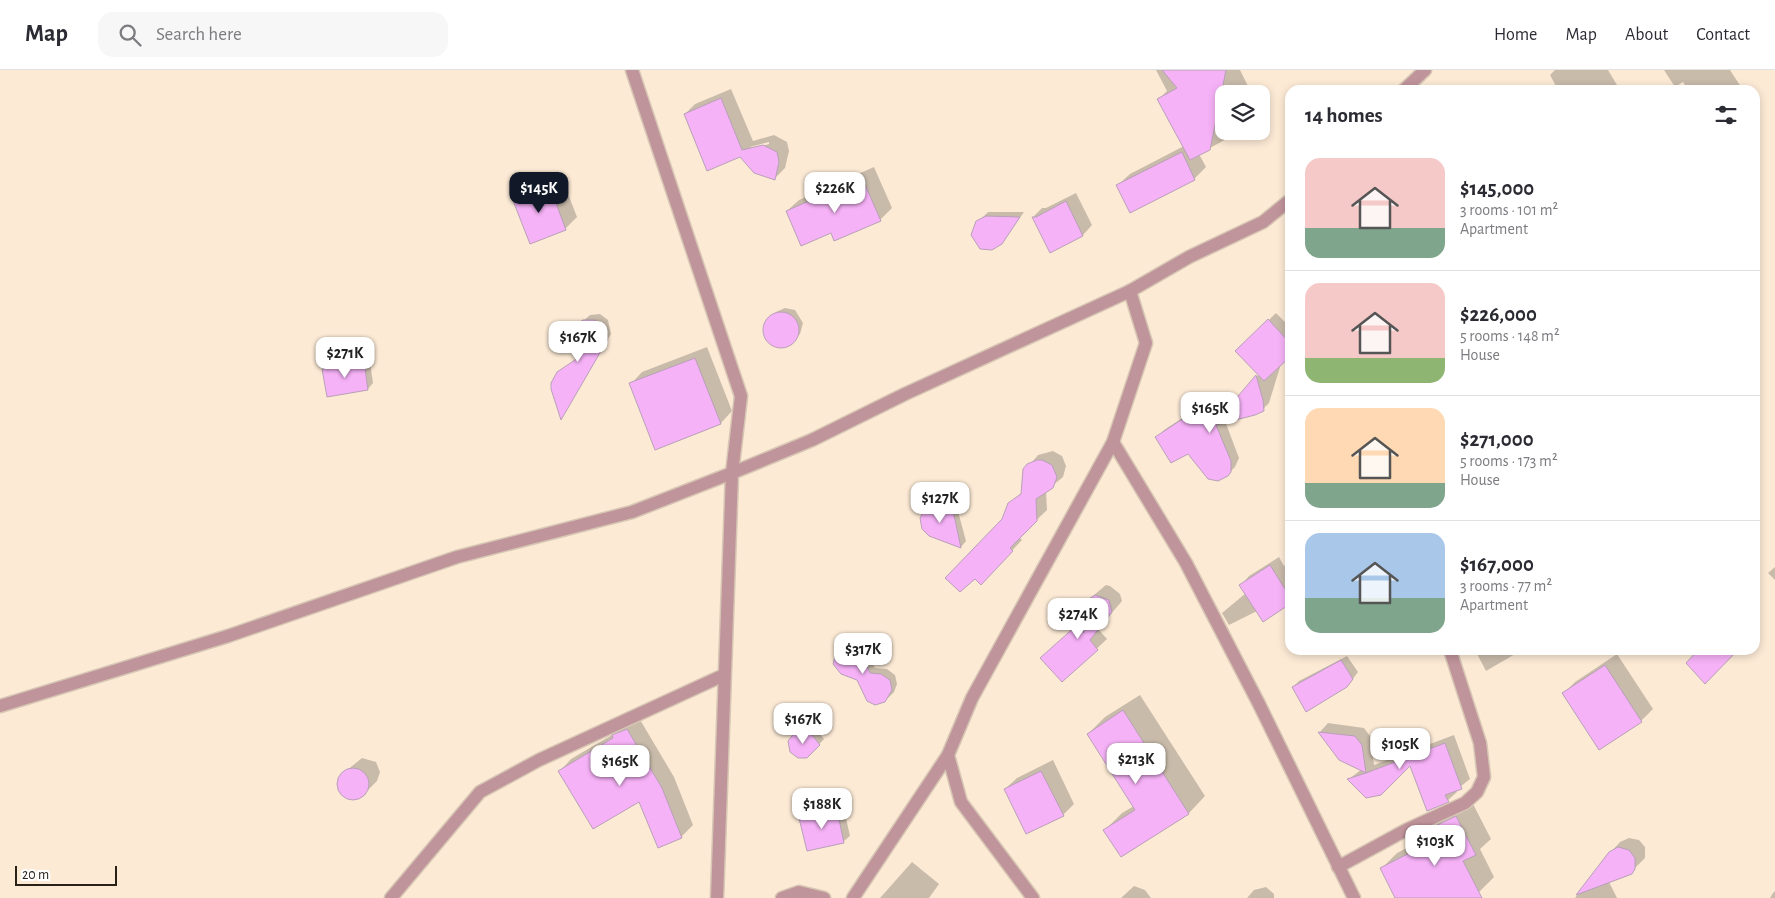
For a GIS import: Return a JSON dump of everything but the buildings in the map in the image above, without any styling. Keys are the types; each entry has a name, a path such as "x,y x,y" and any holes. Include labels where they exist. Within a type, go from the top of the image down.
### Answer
{"street":[{"path":"632,70 740,396 732,473 717,898"},
{"path":"1409,85 1425,70"},
{"path":"0,706 228,636 457,557 632,512 732,473 812,440 905,394 1130,291 1189,257 1263,222 1285,204"},
{"path":"853,898 948,755 972,698 1113,442 1146,343 1130,291"},
{"path":"1113,442 1186,563 1259,704 1354,898"},
{"path":"1338,867 1412,826 1465,803 1477,792 1484,777 1482,756 1452,655"},
{"path":"391,898 480,792 539,760 724,675"},
{"path":"948,755 962,802 1033,898"},
{"path":"782,898 799,892 824,898"}]}
